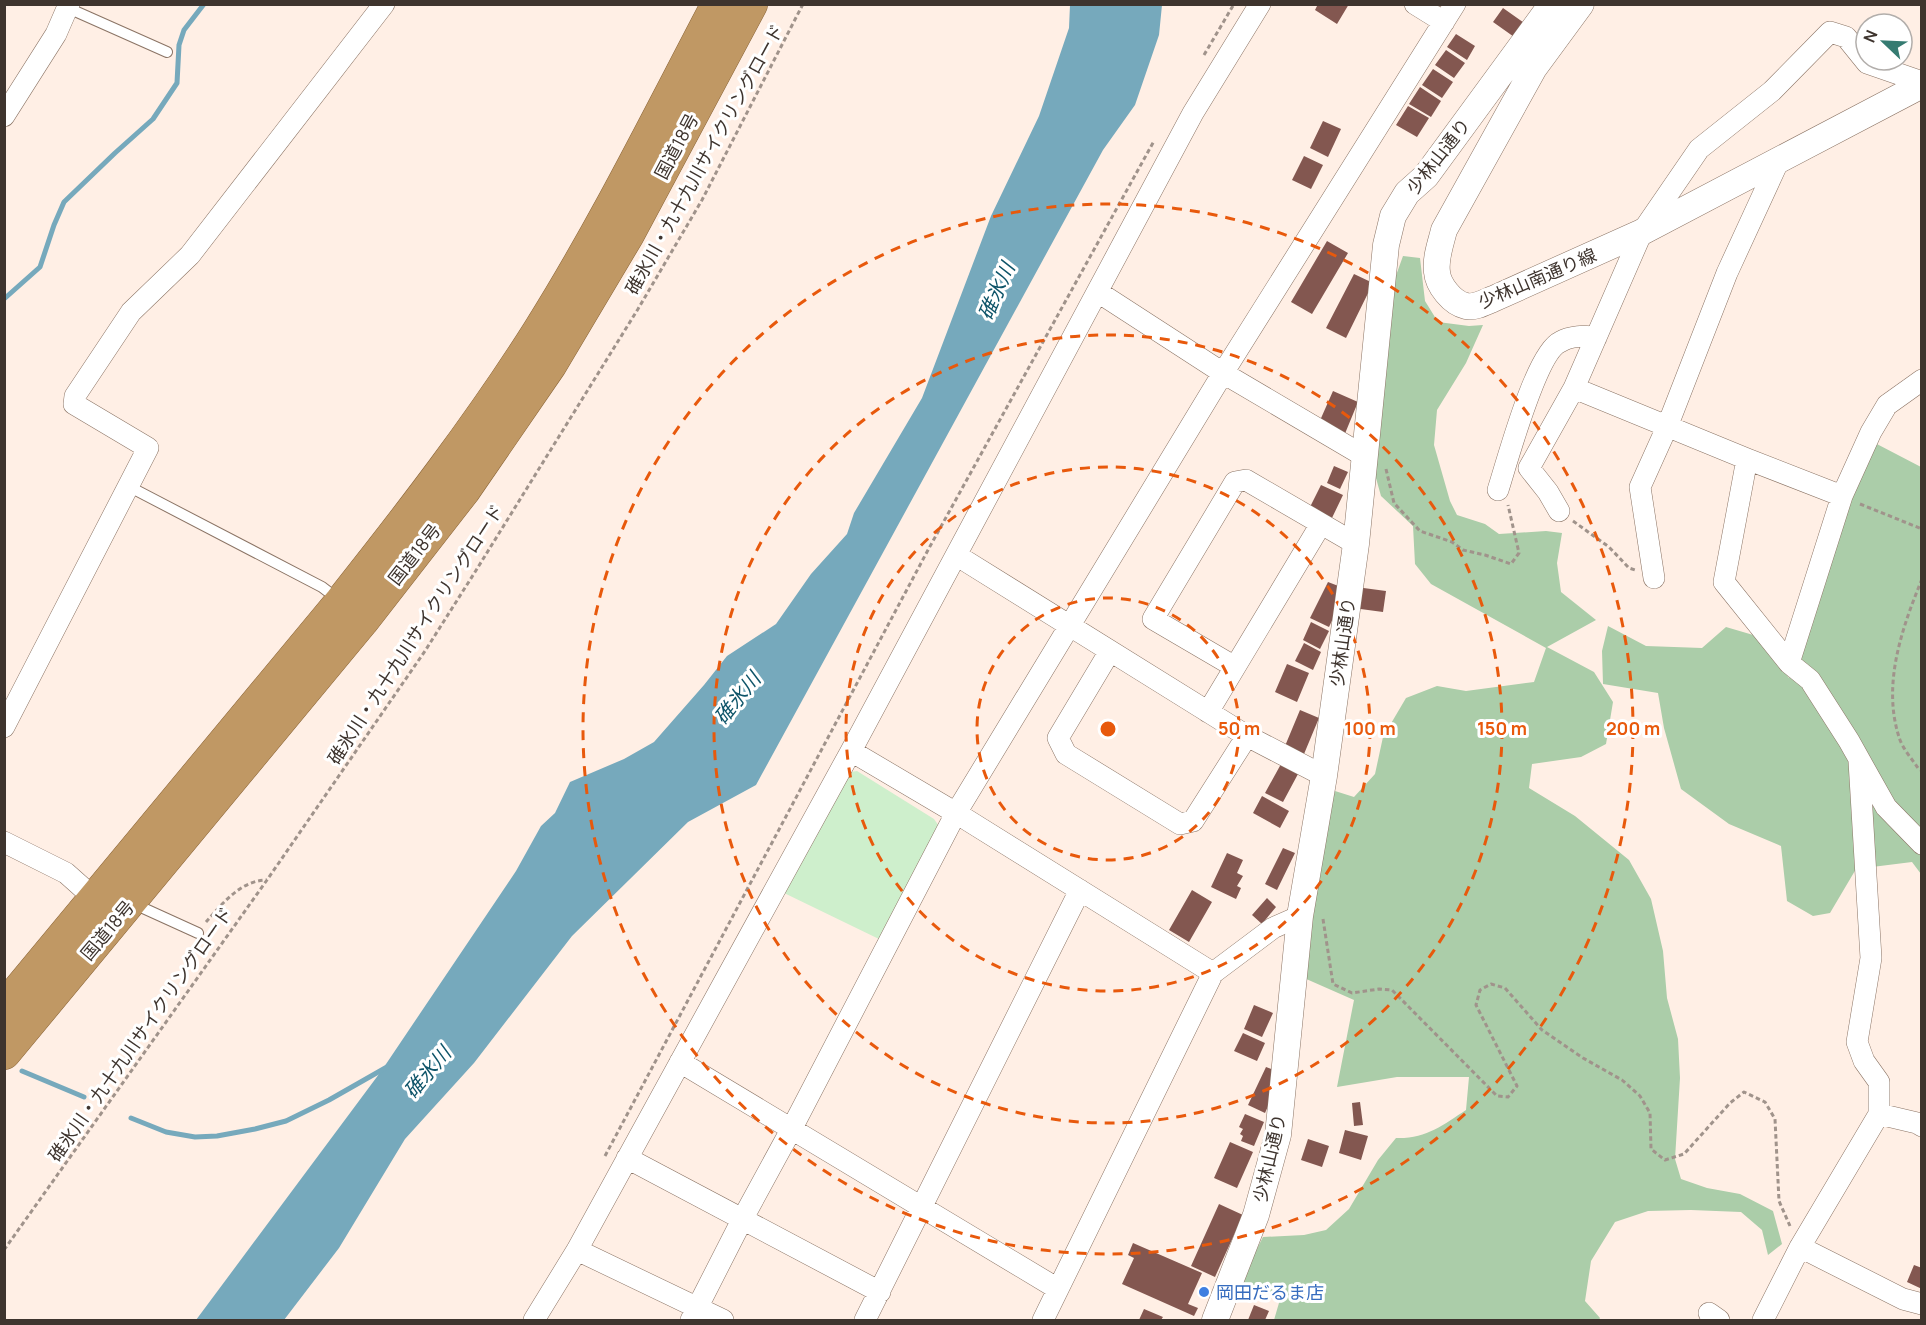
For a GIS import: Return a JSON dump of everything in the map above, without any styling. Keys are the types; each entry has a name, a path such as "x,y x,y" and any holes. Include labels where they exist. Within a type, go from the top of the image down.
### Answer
{"highway":[{"name":"国道18号","path":"352,612 406,520 488,417 636,170 718,4"},
{"name":"国道18号","path":"4,1053 115,905 352,612 464,490 550,365 628,234 751,4"},
{"name":"国道18号","path":"4,1008 115,905"}],"street":[{"path":"4,727 148,448 74,404 75,396 131,312 190,255 384,4"},
{"path":"534,1320 577,1250 851,751 1193,113 1260,4"},
{"path":"1415,4 1444,22"},
{"path":"694,1314 956,813 1223,373 1455,4"},
{"name":"少林山通り","path":"1215,1320 1256,1215 1278,1135 1311,916 1324,776 1356,544 1386,245 1393,216 1407,193 1426,176 1552,4"},
{"name":"少林山南通り線","path":"1581,4 1534,68 1444,230 1437,255 1437,273 1442,286 1456,301 1466,306 1477,305 1642,232 1922,84"},
{"path":"4,116 56,34 68,6"},
{"path":"1559,511 1548,492 1529,468 1574,388 1642,232 1699,149 1772,91 1830,32 1846,38 1867,63 1922,84"},
{"path":"1654,578 1640,487 1727,273 1779,160"},
{"path":"1098,292 1223,373 1365,444"},
{"path":"1503,495 1524,406 1548,353 1559,342 1585,336 1596,338"},
{"path":"1789,663 1842,496 1871,432 1887,405 1922,380"},
{"path":"1574,388 1842,496"},
{"path":"1747,459 1724,582 1789,663 1810,680 1849,741 1858,761 1886,807 1922,844"},
{"path":"1235,667 1153,619 1235,482 1246,480 1356,544"},
{"path":"1208,712 1321,524"},
{"path":"956,555 1247,736 1324,776"},
{"path":"1110,651 1058,738 1066,754 1180,824 1193,821 1247,736"},
{"path":"851,751 956,813 1214,973"},
{"path":"1763,1320 1800,1247 1879,1114 1879,1082 1864,1061 1857,1042 1871,958 1858,761"},
{"path":"4,842 66,873 115,905"},
{"path":"865,1320 1080,890"},
{"path":"1043,1320 1214,973 1273,928 1311,916"},
{"path":"680,1062 1058,1289"},
{"path":"1879,1114 1922,1126"},
{"path":"627,1158 880,1292"},
{"path":"1800,1247 1903,1299 1922,1304"},
{"path":"577,1250 694,1314 723,1320"}],"lane":[{"path":"68,6 167,51"},
{"path":"684,103 722,60"},
{"path":"557,333 586,304"},
{"path":"128,486 322,587 352,612"},
{"path":"115,905 143,908 198,933"}],"path":[{"name":"碓氷川・九十九川サイクリングロード","path":"4,1250 267,880 424,651 626,328 702,200 803,4"},
{"path":"1204,56 1234,4"},
{"path":"603,1159 928,550 1156,138"},
{"path":"1365,444 1381,450 1394,503 1420,531 1452,542 1463,550 1511,564 1519,553 1503,495"},
{"path":"1842,496 1922,529"},
{"path":"1559,511 1609,547 1629,568 1654,578"},
{"path":"1922,579 1913,599 1895,661 1892,703 1899,739 1922,771"},
{"path":"198,933 232,895 255,880 267,880"},
{"path":"1311,916 1333,984 1352,993 1379,989 1392,990 1497,1096 1508,1096 1517,1086 1476,1005 1480,990 1491,984 1505,988 1542,1030 1583,1058 1622,1080 1640,1096 1650,1113 1652,1149 1665,1160 1684,1154 1730,1103 1744,1092 1765,1102 1775,1119 1779,1201 1800,1247"}],"green space":[{"path":"1403,256 1420,258 1425,301 1438,322 1469,326 1483,325 1466,363 1437,410 1434,445 1450,501 1457,515 1485,524 1499,534 1546,531 1562,533 1557,563 1561,592 1596,620 1547,647 1594,672 1613,702 1606,744 1581,757 1532,764 1529,788 1575,816 1629,860 1651,899 1663,951 1667,998 1678,1039 1680,1078 1675,1159 1681,1179 1707,1188 1740,1194 1773,1211 1782,1244 1768,1255 1762,1230 1741,1212 1648,1211 1615,1222 1591,1261 1585,1301 1600,1318 1599,1320 1274,1320 1281,1296 1240,1282 1263,1237 1304,1235 1326,1230 1349,1209 1378,1160 1396,1138 1425,1134 1466,1110 1469,1077 1397,1077 1337,1087 1354,1000 1304,978 1327,820 1335,791 1354,797 1375,774 1383,737 1406,698 1437,686 1466,691 1534,682 1546,648 1431,584 1415,564 1413,526 1381,496 1374,471 1394,281"},
{"path":"1873,442 1921,467 1921,874 1912,862 1856,869 1830,913 1813,916 1787,901 1781,846 1729,824 1681,789 1664,728 1658,693 1603,684 1602,651 1608,626 1646,646 1702,648 1726,627 1760,637 1789,678 1846,506"},
{"path":"857,771 934,819 941,829 881,940 782,892 845,773"}],"water":[{"name":"碓氷川","path":"1070,5 1162,5 1159,35 1135,105 1103,150 756,785 688,822 572,936 474,1063 405,1139 339,1248 284,1320 196,1320 382,1070 516,871 541,826 555,813 570,782 624,759 654,742 727,656 776,624 811,574 847,534 854,513 922,398 991,216 1039,116 1069,28"}],"building":[{"path":"1318,4 1349,4 1337,24 1315,10"},
{"path":"1503,8 1527,25 1517,39 1493,22"},
{"path":"1456,34 1475,46 1467,60 1447,47"},
{"path":"1446,50 1465,63 1454,78 1435,65"},
{"path":"1433,69 1453,82 1442,98 1422,85"},
{"path":"1420,87 1441,101 1431,117 1409,104"},
{"path":"1408,106 1429,118 1417,137 1396,125"},
{"path":"1323,121 1341,129 1328,157 1310,148"},
{"path":"1304,156 1323,165 1311,189 1292,180"},
{"path":"1327,241 1348,253 1312,314 1291,302"},
{"path":"1354,274 1373,283 1346,338 1326,328"},
{"path":"1333,391 1358,402 1344,436 1318,425"},
{"path":"1334,466 1348,472 1340,489 1327,483"},
{"path":"1321,485 1343,495 1331,520 1309,509"},
{"path":"1328,582 1341,587 1337,610 1329,627 1310,618"},
{"path":"1356,587 1386,591 1383,612 1353,608"},
{"path":"1311,622 1329,631 1320,649 1303,640"},
{"path":"1304,643 1321,652 1313,670 1295,661"},
{"path":"1287,664 1309,673 1297,702 1275,692"},
{"path":"1300,710 1319,718 1304,754 1285,746"},
{"path":"1281,764 1298,774 1283,802 1265,793"},
{"path":"1262,796 1289,811 1280,828 1253,813"},
{"path":"1283,848 1295,853 1277,890 1265,884"},
{"path":"1227,853 1243,860 1237,873 1243,876 1237,886 1241,888 1236,899 1211,887"},
{"path":"1192,890 1212,902 1189,942 1169,930"},
{"path":"1267,898 1276,907 1262,924 1252,915"},
{"path":"1254,1005 1273,1013 1262,1037 1244,1029"},
{"path":"1243,1033 1265,1043 1257,1061 1234,1051"},
{"path":"1266,1067 1279,1072 1269,1094 1273,1095 1265,1113 1248,1105"},
{"path":"1360,1102 1363,1125 1354,1126 1352,1103"},
{"path":"1245,1114 1264,1122 1254,1146 1241,1141 1243,1136 1240,1134 1243,1129 1239,1127"},
{"path":"1345,1130 1368,1136 1361,1160 1339,1153"},
{"path":"1308,1139 1329,1146 1322,1167 1301,1160"},
{"path":"1230,1142 1253,1152 1237,1188 1214,1178"},
{"path":"1219,1204 1243,1215 1215,1277 1191,1266"},
{"path":"1133,1243 1202,1273 1188,1304 1198,1308 1194,1316 1122,1284 1134,1258 1128,1255"},
{"path":"1914,1265 1922,1268 1922,1289 1907,1282"},
{"path":"1254,1305 1269,1311 1265,1320 1248,1320"},
{"path":"1144,1309 1163,1317 1161,1320 1139,1320"}],"waterway":[{"path":"4,299 40,267 64,202 153,119 177,83 179,45 184,30 204,4"},
{"path":"131,1118 166,1132 195,1137 217,1136 255,1129 286,1121 387,1067"},
{"path":"22,1071 84,1097"}],"place":[{"name":"岡田だるま店","path":"1204,1292"}]}
